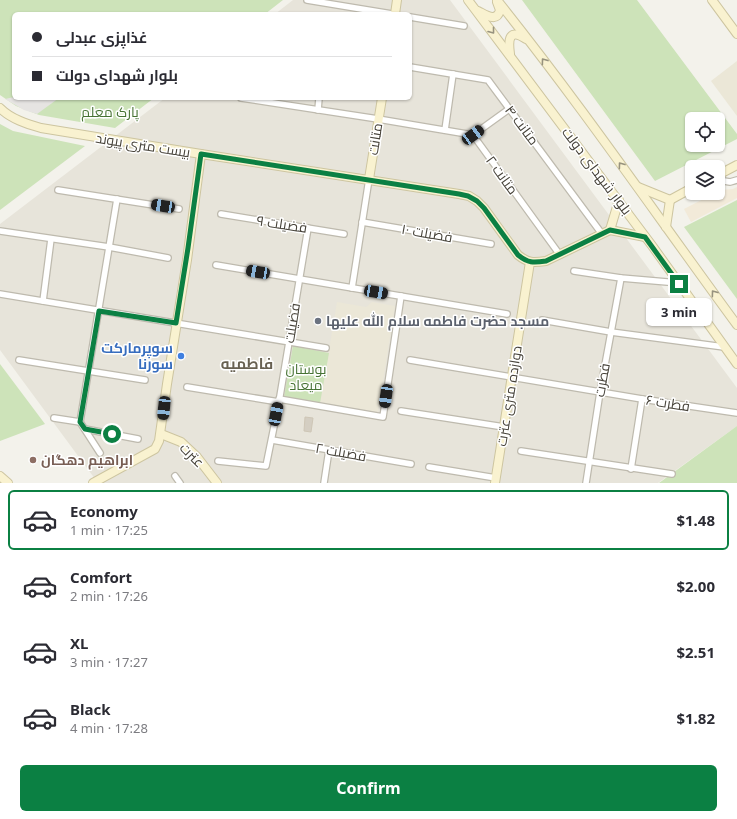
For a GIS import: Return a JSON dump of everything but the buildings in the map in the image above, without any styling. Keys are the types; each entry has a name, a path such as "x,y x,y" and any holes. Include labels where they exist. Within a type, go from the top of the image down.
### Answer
{"street":[{"path":"307,0 382,12"},
{"path":"394,12 397,0"},
{"name":"بلوار شهدای دولت","path":"468,0 619,200 737,364"},
{"path":"474,8 492,18 500,13 496,0"},
{"name":"بلوار شهدای دولت","path":"496,0 530,42 638,187 737,325"},
{"path":"712,0 737,34"},
{"path":"412,17 464,26"},
{"path":"511,56 509,40 511,36 517,34 521,35 530,42"},
{"name":"متانت ۴","path":"412,67 488,80 606,232"},
{"path":"445,130 453,74"},
{"path":"267,100 279,101 318,110 473,135 509,108"},
{"path":"318,110 319,100"},
{"name":"متانت","path":"369,179 382,100"},
{"name":"بیست متری پیوند","path":"0,108 20,121 41,128 369,179 468,196 477,201 484,208 518,255 524,260 530,262"},
{"name":"متانت ۲","path":"473,135 560,255"},
{"path":"93,483 155,449 159,441 166,384 192,225 201,154"},
{"path":"725,171 737,165"},
{"path":"352,288 369,179"},
{"path":"725,181 730,182 737,180"},
{"path":"638,187 670,200"},
{"path":"58,190 179,209"},
{"path":"670,200 685,192"},
{"path":"100,453 80,422 116,199"},
{"path":"606,232 619,200"},
{"path":"666,227 670,200"},
{"name":"فضیلت ۹","path":"221,214 344,234"},
{"name":"فضیلت ۱۰","path":"362,222 492,244"},
{"name":"فضیلت","path":"218,460 266,466 272,440 308,228"},
{"path":"0,231 109,247 168,258"},
{"path":"530,262 537,263 546,261 606,232 645,237"},
{"path":"43,301 51,239"},
{"name":"دوازده متری عترت","path":"495,481 530,262"},
{"path":"216,265 507,314"},
{"path":"574,271 679,284"},
{"name":"فطرت","path":"586,483 600,392 621,278"},
{"path":"0,294 326,348"},
{"path":"187,387 279,400 383,418 401,296"},
{"path":"542,320 611,332 724,347"},
{"path":"19,360 145,380"},
{"name":"فطرت ۶","path":"410,360 642,399 737,413"},
{"path":"631,469 642,399"},
{"path":"401,411 504,427"},
{"path":"54,418 80,422"},
{"path":"85,429 138,438"},
{"name":"عترت","path":"161,434 181,442 197,457 217,483"},
{"name":"فضیلت ۲","path":"272,440 411,464"},
{"path":"324,483 329,450"},
{"path":"521,451 631,469 672,474"},
{"path":"429,467 495,481"},
{"path":"0,476 8,483"},
{"path":"175,476 180,483"}],"shaded area":[{"path":"293,0 450,0 737,388 737,426 658,483 98,483 0,350 0,224 162,100 412,100 412,12 278,12"},
{"path":"737,61 737,116 711,81"},
{"path":"12,97 12,100 56,100 37,114 24,110 5,99"},
{"path":"737,187 737,198 691,222 684,209 701,200 725,200 725,190"},
{"path":"337,302 366,307 372,302 395,306 378,412 320,403"}],"green space":[{"name":"پارک معلم","path":"0,0 283,0 268,12 12,12 12,100 151,100 115,128 39,115 16,106 0,95"},
{"path":"522,0 637,0 721,112 685,112 685,152 712,152 696,160 685,160 685,166 655,181"},
{"path":"725,118 737,134 737,139 725,145"},
{"path":"0,124 13,131 85,146 0,210"},
{"path":"737,200 737,299 684,227"},
{"name":"بوستان میعاد","path":"293,346 329,353 320,403 284,397"},
{"path":"0,364 45,424 0,441"},
{"path":"737,426 737,483 659,483"}],"place":[{"name":"مسجد حضرت فاطمه سلام الله علیها","path":"318,321"},
{"name":"سوپرمارکت سورنا","path":"181,356"},
{"name":"ابراهیم دهگان","path":"33,460"}],"district":[{"name":"فاطمیه","path":"247,364"}],"route":[{"path":"112,434 85,429 80,422 99,311 176,323 201,154 369,179 468,196 477,201 484,208 518,255 524,260 530,262 537,263 546,261 610,230 645,237 679,284"}]}
